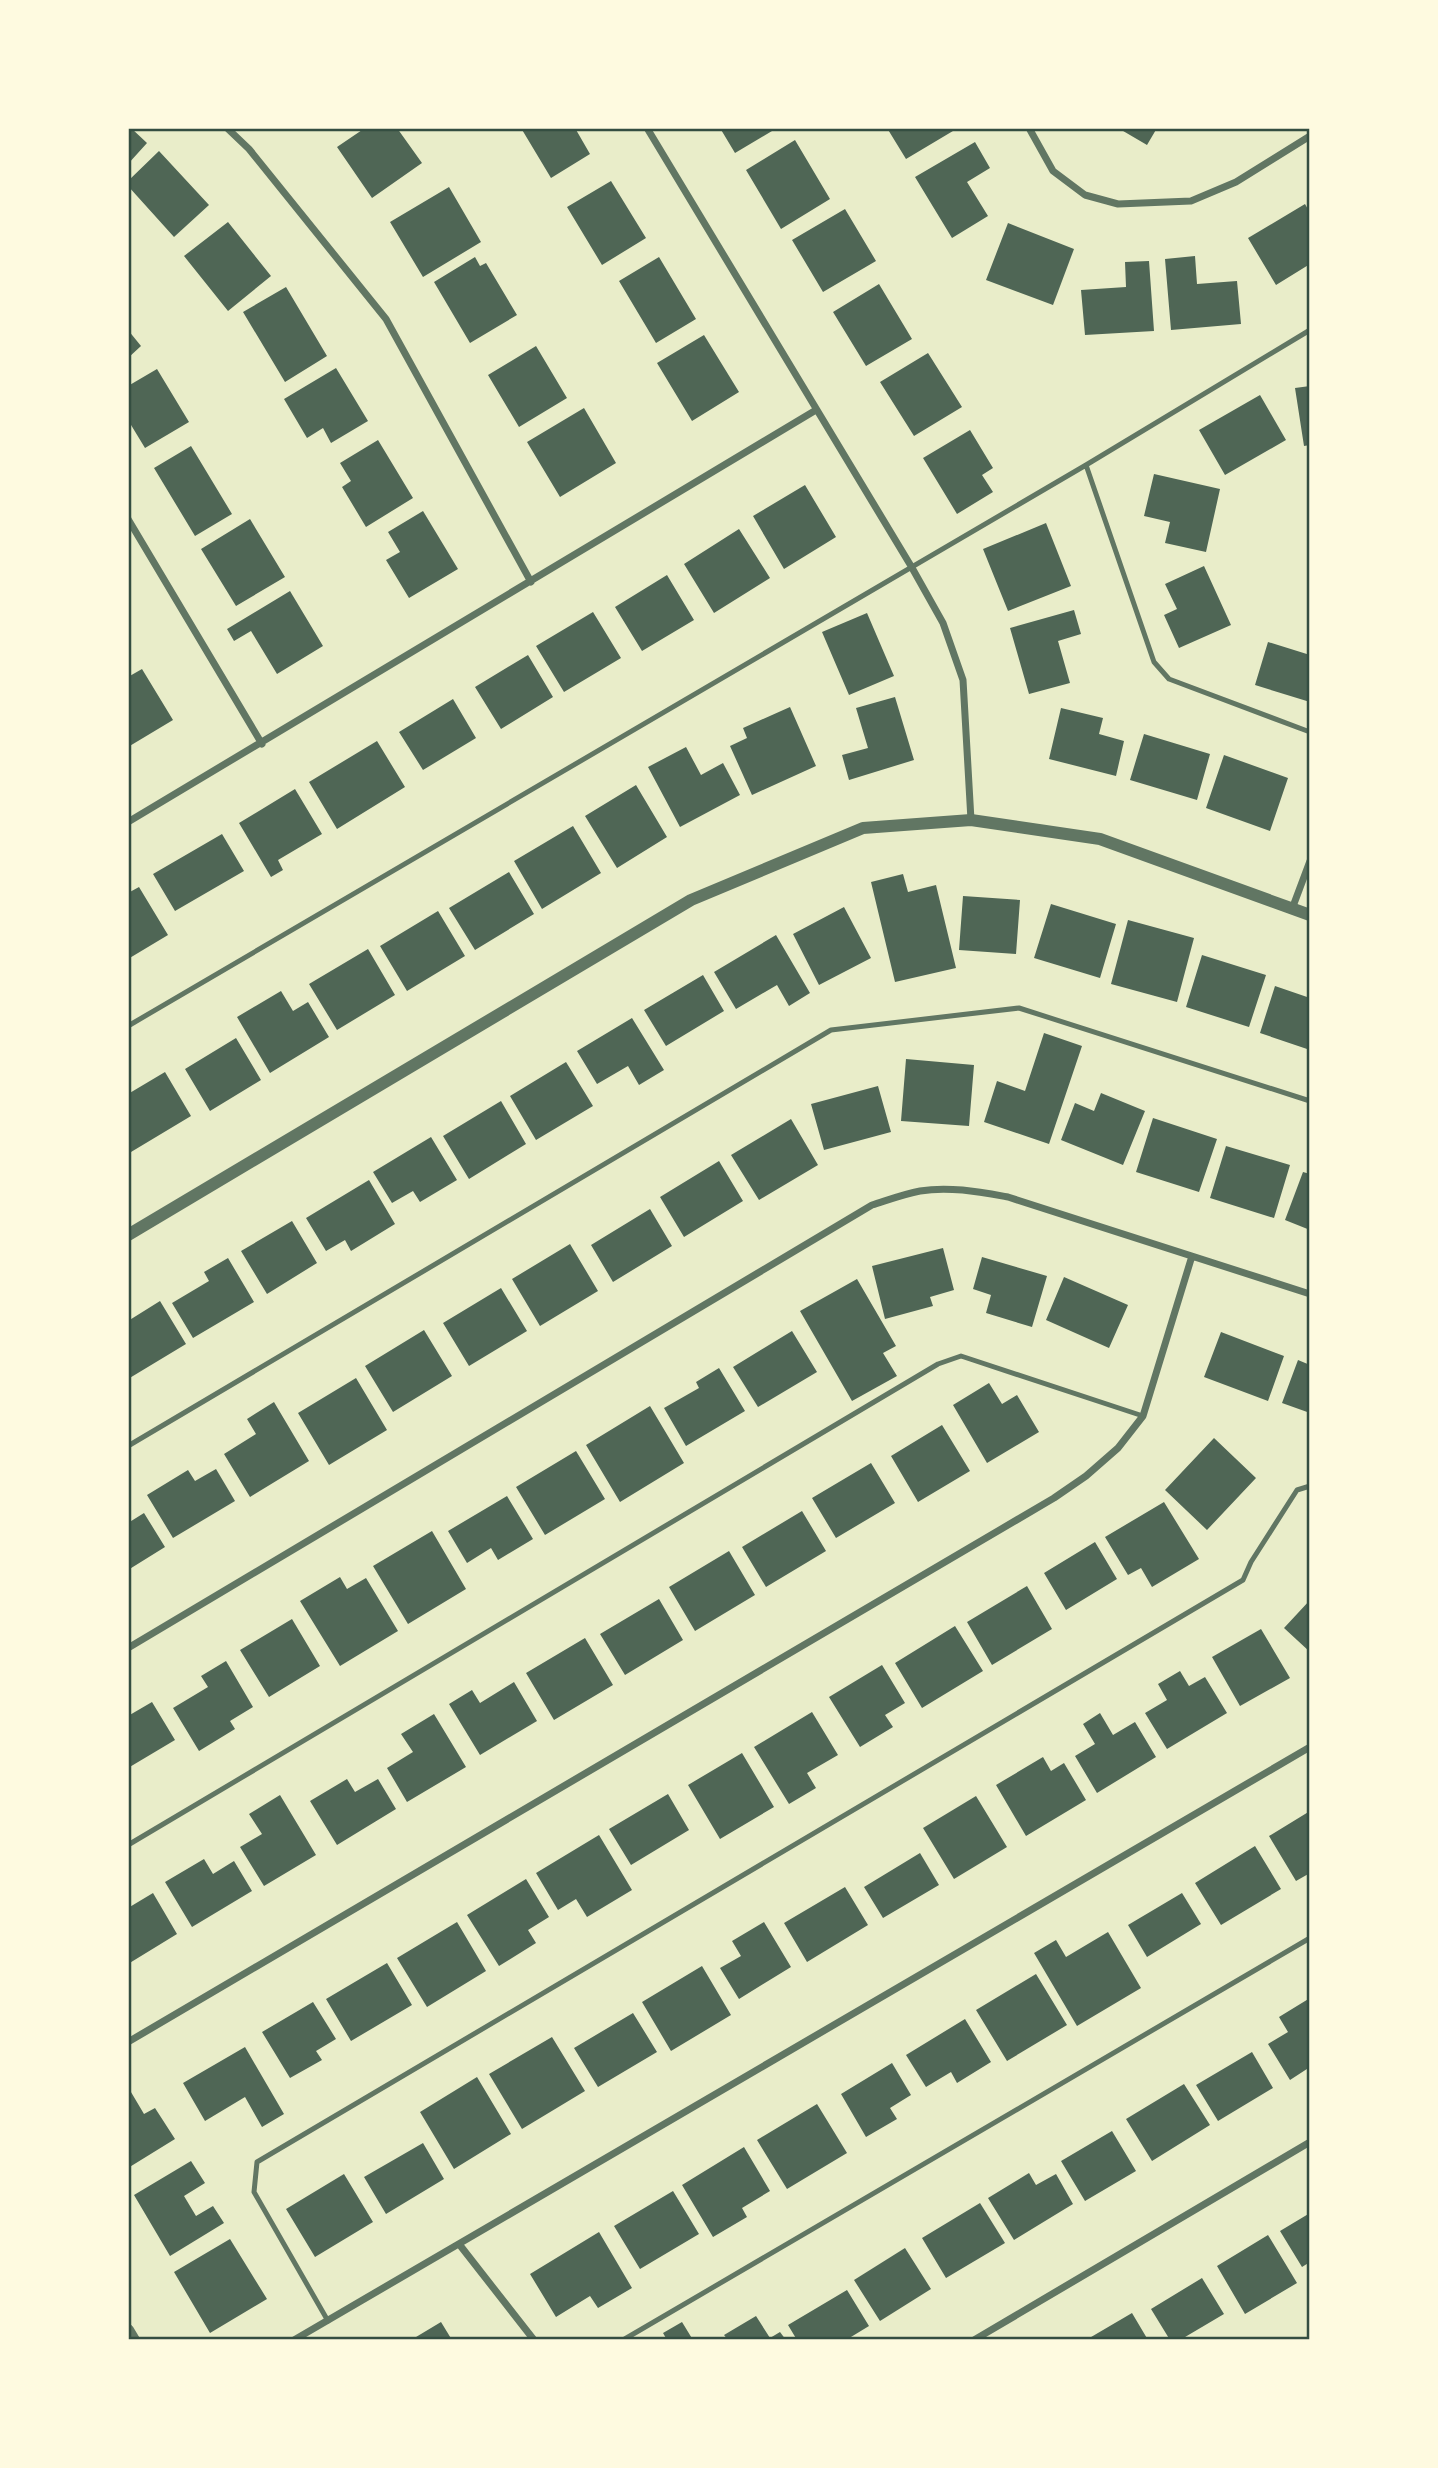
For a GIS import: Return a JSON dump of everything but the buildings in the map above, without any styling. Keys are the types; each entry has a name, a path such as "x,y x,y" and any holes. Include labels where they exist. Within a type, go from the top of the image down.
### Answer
{"street":[{"path":"227,128 249,149 386,319 531,582"},
{"path":"647,128 911,566 943,624 963,680 971,820"},
{"path":"1029,128 1054,171 1085,195 1118,204 1191,201 1236,182 1310,136"},
{"path":"128,822 816,410"},
{"path":"128,519 262,744"},
{"path":"128,1235 691,900 863,828 971,820 1100,839 1310,915"},
{"path":"1292,909 1310,862"},
{"path":"128,1648 872,1205 922,1191 973,1191 1008,1197 1310,1294"},
{"path":"128,2042 1054,1498 1086,1476 1118,1448 1143,1416 1192,1256"},
{"path":"294,2340 1310,1747"},
{"path":"974,2340 1310,2141"},
{"path":"459,2244 534,2340"},
{"path":"128,2330 134,2340"}],"lane":[{"path":"128,1026 1086,465 1310,330"},
{"path":"1086,465 1154,662 1169,679 1310,732"},
{"path":"128,1446 831,1030 1019,1008 1310,1101"},
{"path":"128,1845 938,1364 961,1356 1143,1416"},
{"path":"328,2321 254,2192 257,2162 1243,1580 1251,1562 1297,1490 1310,1486"},
{"path":"623,2340 1310,1938"}]}
